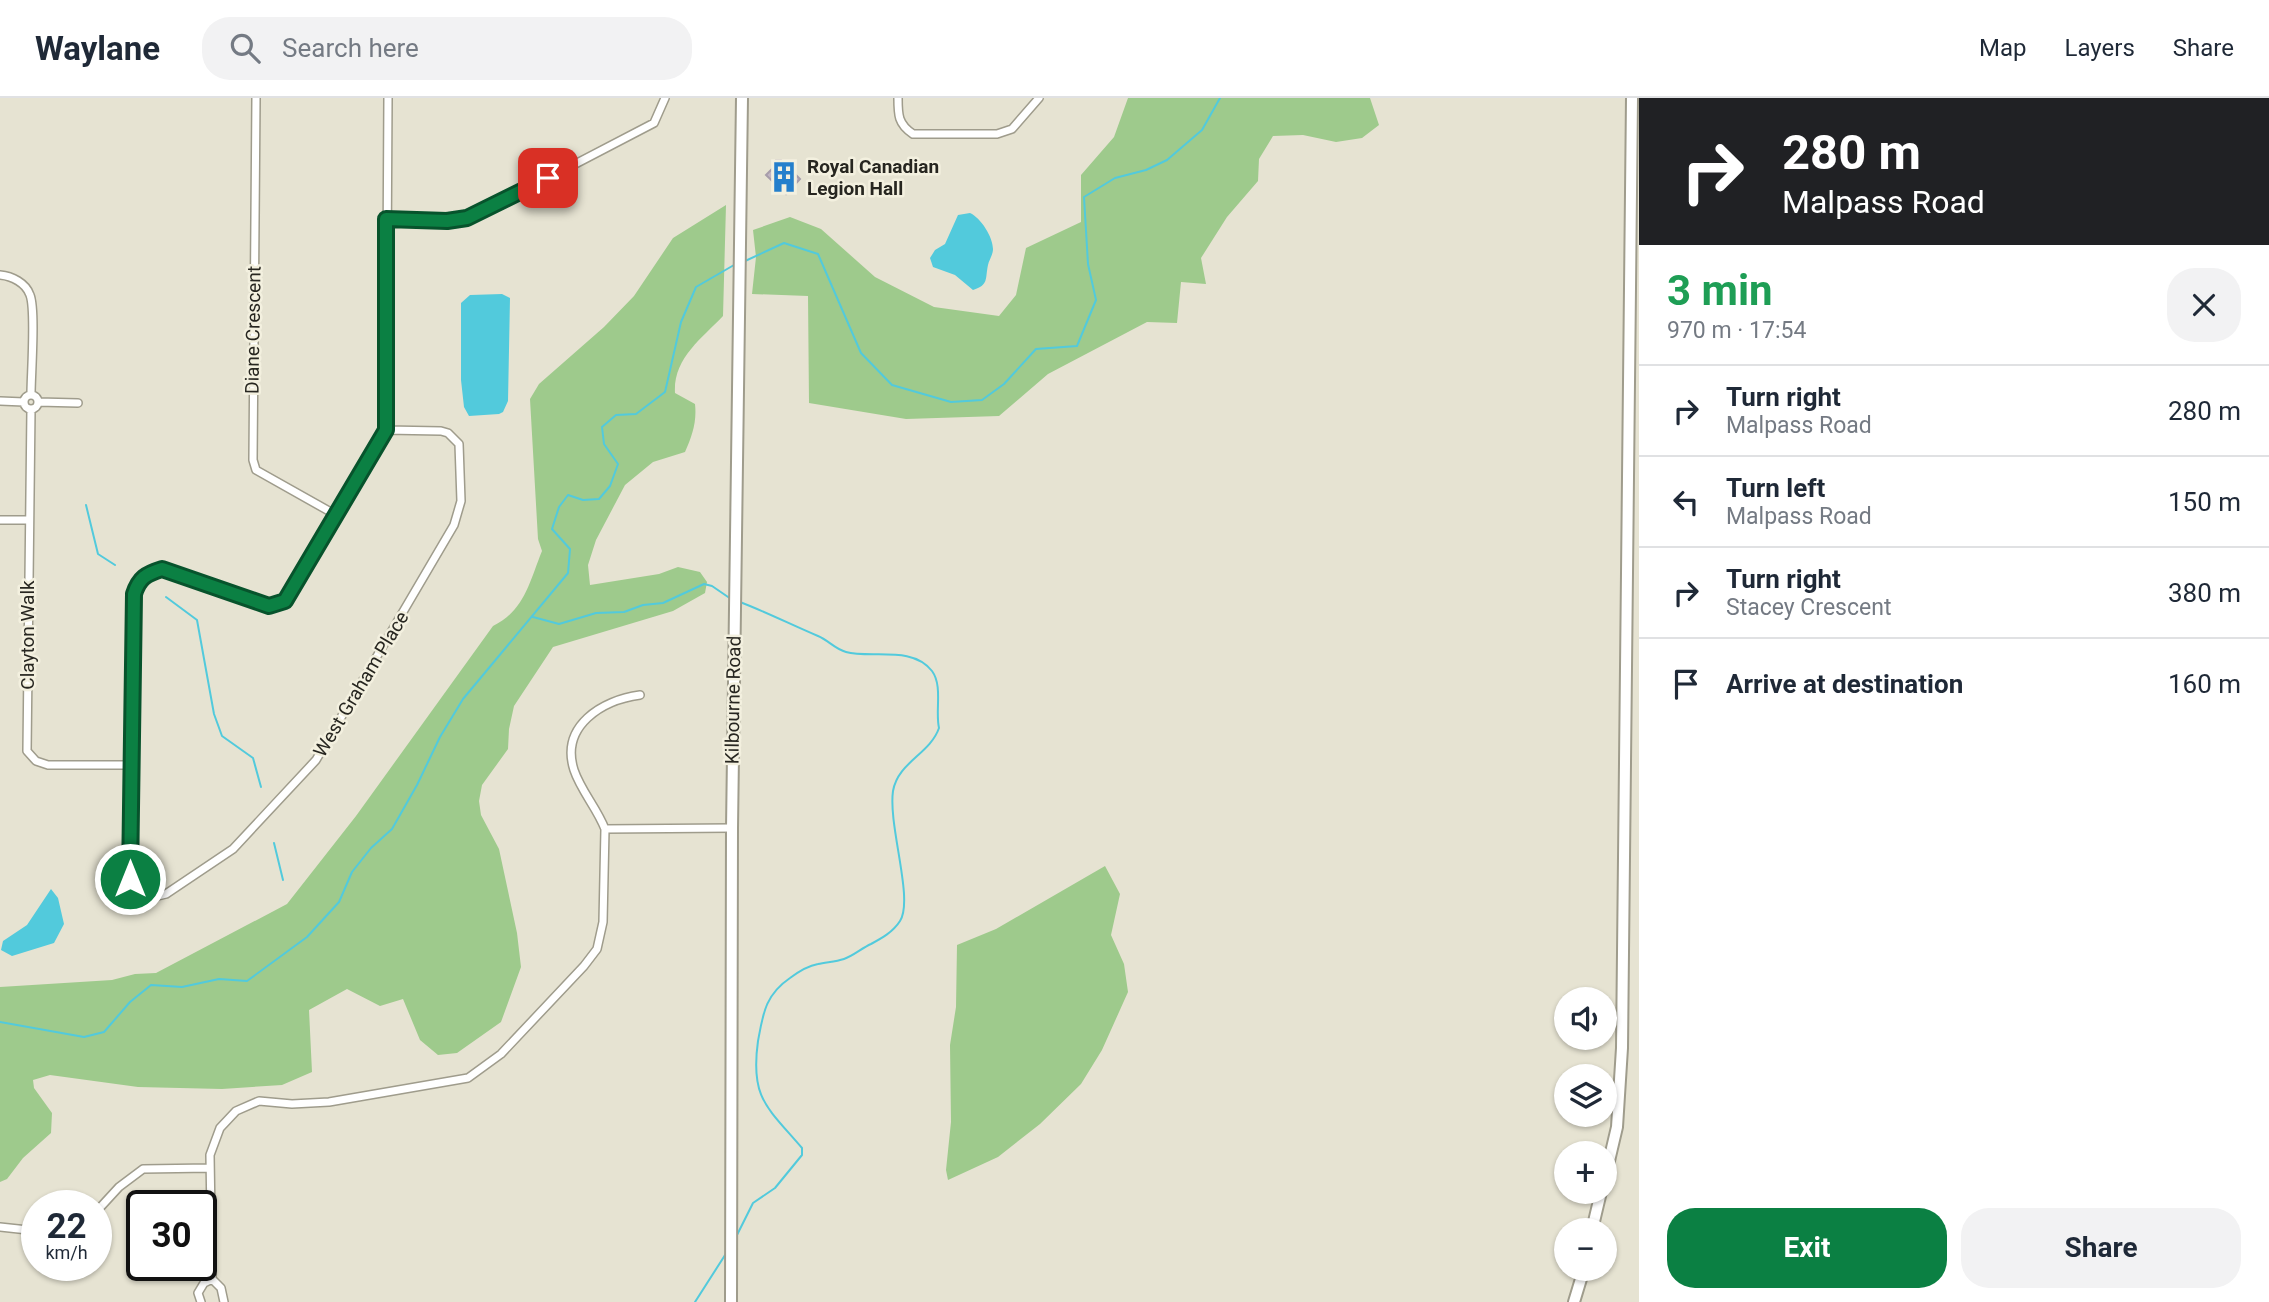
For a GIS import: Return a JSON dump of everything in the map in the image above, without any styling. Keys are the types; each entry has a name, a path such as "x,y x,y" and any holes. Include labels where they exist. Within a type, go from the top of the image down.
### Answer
{"street":[{"name":"Diane Crescent","path":"256,98 253,460 256,470 336,515"},
{"path":"131,765 134,594 138,582 148,573 162,569 269,606 285,601 386,430 388,98"},
{"path":"386,219 447,221 467,218 485,211 654,123 665,98"},
{"name":"Kilbourne Road","path":"731,1302 732,828 742,98"},
{"path":"898,98 898,119 904,128 913,134 997,134 1012,129 1039,98"},
{"path":"1614,1141 1618,1127 1622,1048 1632,98"},
{"path":"0,275 10,275 19,281 30,295 31,394"},
{"path":"31,394 36,396 38,402 36,407 31,409 26,407 24,402 26,396 31,394"},
{"path":"0,401 24,402"},
{"path":"38,402 78,403"},
{"name":"Clayton Walk","path":"31,409 27,751 36,761 48,765 131,765"},
{"name":"West Graham Place","path":"131,765 130,879 137,901 166,894 233,849 316,760 432,566 454,525 461,501 459,444 448,433 386,430"},
{"path":"0,520 28,520"},
{"path":"210,1190 210,1154 220,1128 236,1111 259,1101 292,1104 328,1102 468,1079 501,1054 584,967 597,949 603,922 605,829 575,772 570,755 574,731 590,714 611,702 640,695"},
{"path":"605,829 732,828"},
{"path":"112,1196 143,1169 210,1168"},
{"path":"0,1227 21,1229"},
{"path":"201,1302 198,1293 208,1281"},
{"path":"214,1281 221,1288 223,1302"},
{"path":"1574,1302 1580,1281"}],"green space":[{"path":"1128,98 1370,98 1379,125 1362,138 1336,142 1303,135 1273,136 1259,159 1258,181 1227,217 1201,258 1206,284 1181,282 1177,323 1147,322 1048,374 999,416 906,419 809,403 808,296 752,294 756,257 753,230 790,217 821,229 875,277 934,307 999,316 1016,295 1026,248 1081,222 1081,175 1114,137"},
{"path":"726,205 723,316 690,350 676,381 675,393 695,404 695,423 690,440 685,452 653,462 625,485 596,540 588,565 590,585 659,574 678,567 700,572 707,582 705,593 673,611 553,647 514,706 508,749 482,785 479,801 481,815 499,849 517,933 521,967 501,1022 457,1053 438,1055 420,1040 403,999 380,1006 347,989 309,1010 312,1072 282,1085 222,1089 138,1087 50,1075 33,1080 34,1088 52,1113 51,1133 23,1158 7,1179 0,1182 0,987 112,980 135,974 156,973 287,904 356,816 493,626 512,612 525,594 542,551 538,539 530,399 539,384 604,327 634,296 673,238"},
{"path":"1105,866 1120,894 1111,935 1124,964 1128,992 1102,1050 1081,1084 1040,1124 998,1157 948,1180 946,1170 951,1122 950,1045 956,1007 957,945 996,929"}],"water":[{"path":"970,213 986,228 993,249 985,281 982,286 973,290 955,275 933,267 930,258 935,250 945,244 958,215"},
{"path":"502,294 510,298 508,401 503,412 499,414 469,416 464,407 461,380 461,303 470,295"},
{"path":"51,889 58,898 64,924 54,943 12,956 1,950 3,941 27,925"}],"building":[{"name":"Royal Canadian Legion Hall","path":"776,160 781,160 800,179 786,194 766,175 775,166"}],"waterway":[{"path":"743,262 784,243 818,254 861,353 892,385 951,402 982,400 1004,384 1036,349 1077,346 1096,300 1088,264 1084,197 1115,178 1146,170 1167,160 1202,130 1220,98"},
{"path":"0,1022 84,1037 104,1032 130,1002 151,985 182,987 219,979 247,981 307,937 339,902 352,872 371,848 392,829 463,699 568,573 570,549 552,529 559,507 568,495 583,500 599,499 610,486 618,464 604,444 602,427 616,415 636,414 665,392 681,322 696,287 734,265"},
{"path":"86,505 98,554 115,565"},
{"path":"533,617 559,624 596,613 624,612 643,605 663,603 704,584 712,586 731,599"},
{"path":"166,597 197,620 214,714 222,736 253,758 261,787"},
{"path":"737,1235 753,1203 775,1188 802,1155 802,1148 771,1111 759,1089 756,1060 766,1006 775,991 799,971 847,958 887,934 900,921 904,911 904,896 892,806 893,791 901,773 929,745 939,728 937,684 932,671 924,663 903,655 846,652 818,636 740,602"},
{"path":"274,843 283,880"},
{"path":"695,1302 727,1252"}],"place":[{"name":"Royal Canadian Legion Hall","path":"784,177"}],"route":[{"path":"130,879 134,594 138,582 148,573 162,569 269,606 285,601 386,430 386,219 447,221 467,218 548,178"}]}
